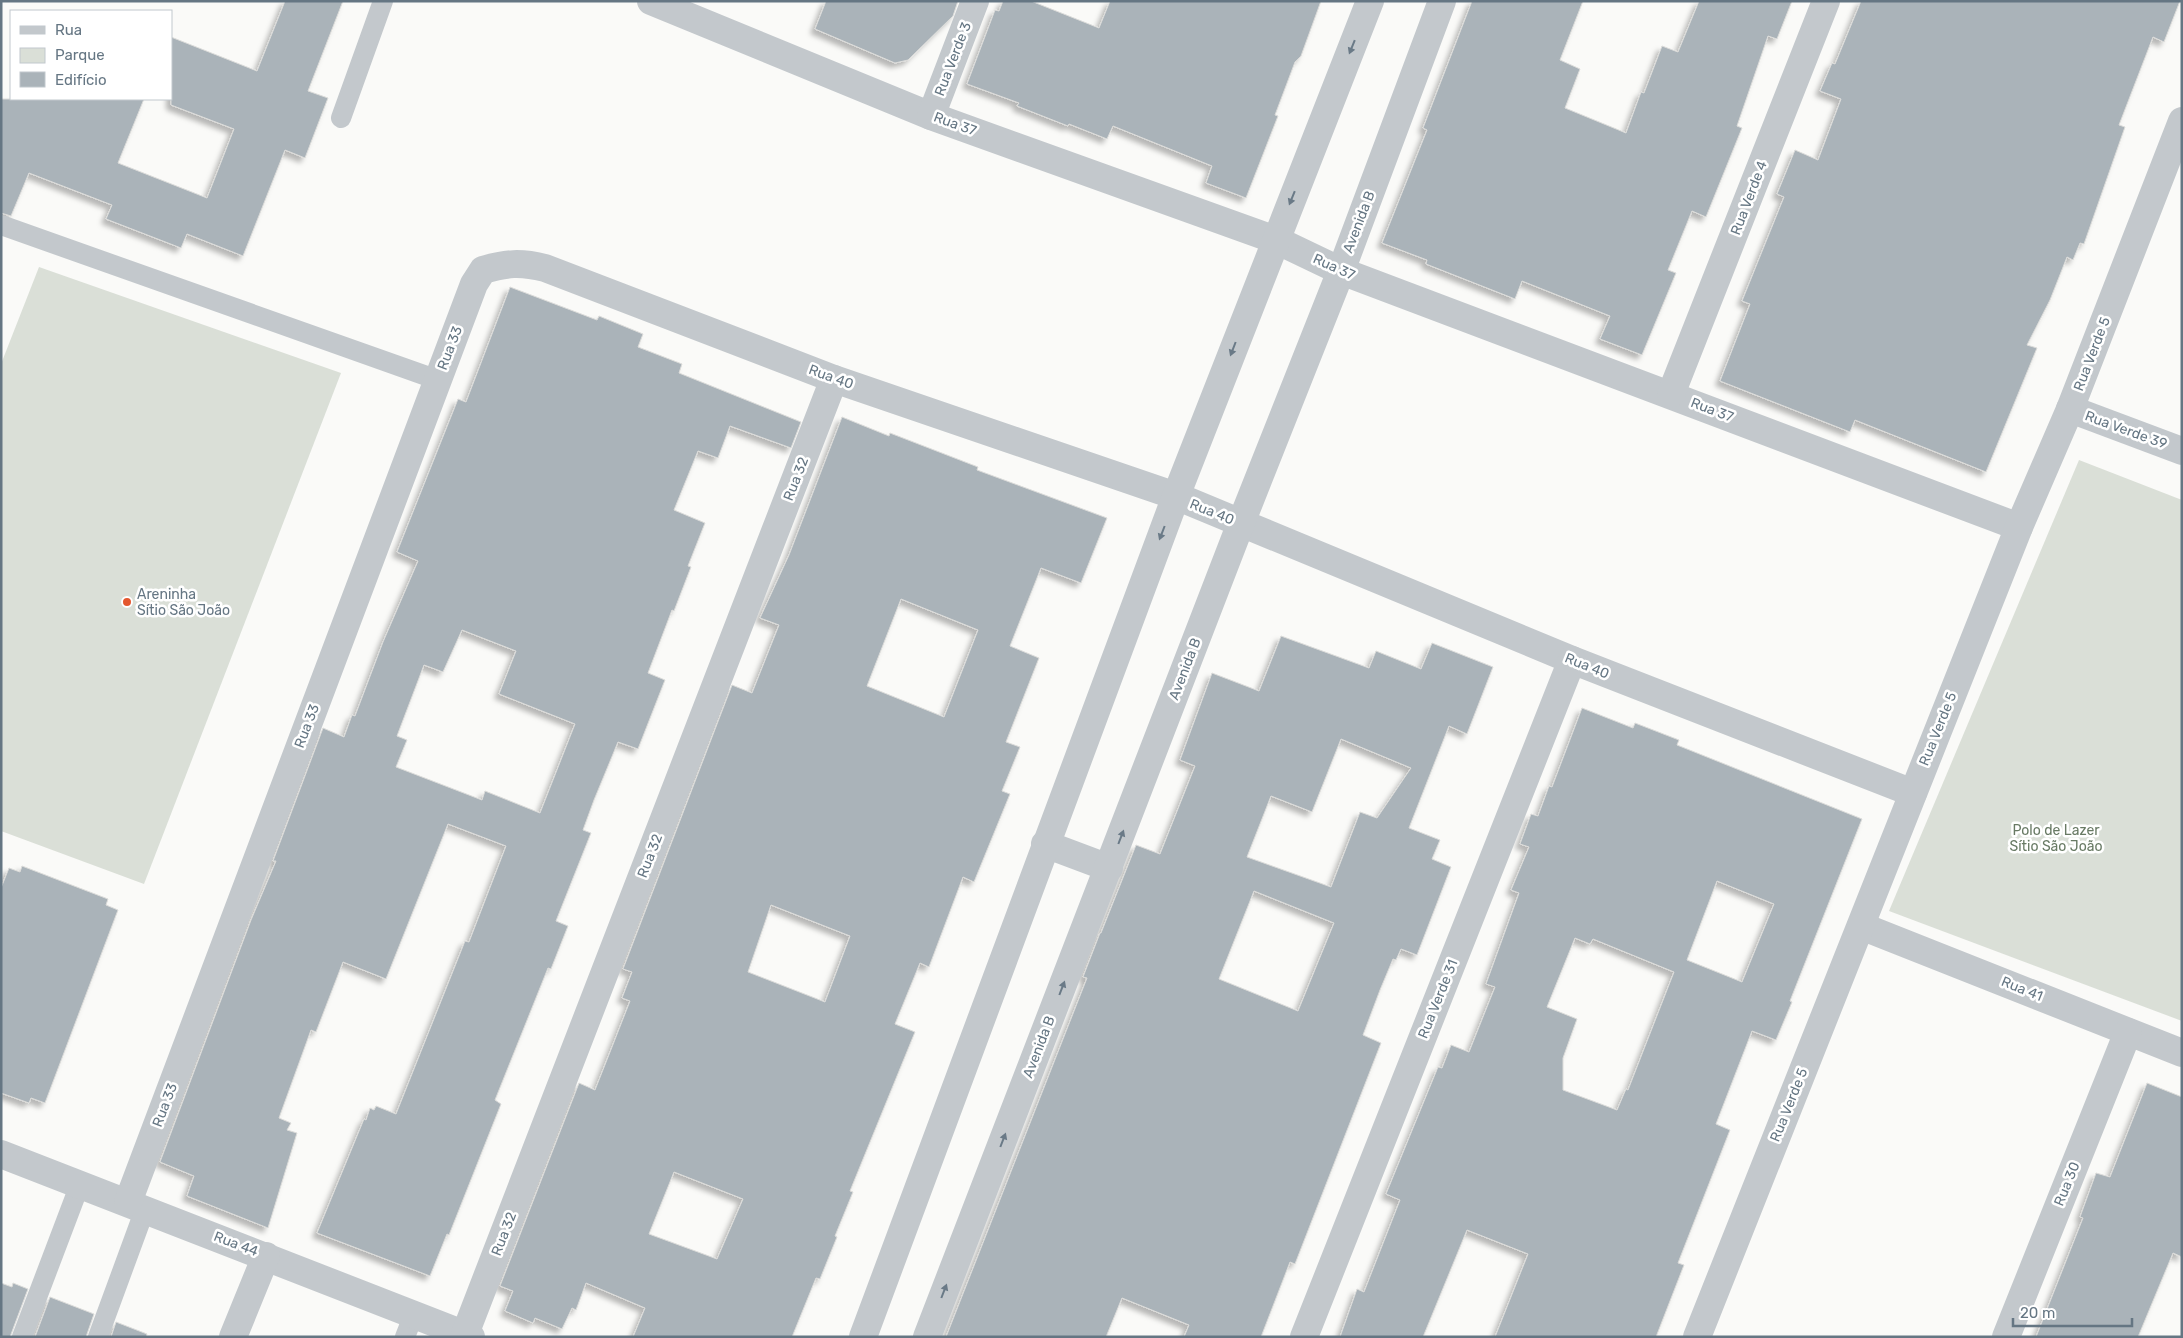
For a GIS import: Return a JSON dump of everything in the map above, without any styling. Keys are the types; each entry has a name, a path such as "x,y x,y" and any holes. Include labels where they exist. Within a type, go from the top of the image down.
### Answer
{"street":[{"name":"Rua 37","path":"650,1 931,116 1276,240 1341,271 2019,527"},
{"name":"Rua Verde 3","path":"931,116 975,1"},
{"path":"863,1337 1176,496 1370,1"},
{"name":"Avenida B","path":"927,1337 1241,523 1341,271 1442,1"},
{"name":"Rua Verde 4","path":"1671,394 1826,1"},
{"name":"Rua Verde 5","path":"1696,1337 1862,926 2019,527 2070,409 2182,121"},
{"name":"Rua 40","path":"501,265 524,263 545,268 834,378 1176,496 1572,660 1913,793"},
{"name":"Rua 33","path":"137,1205 474,284 483,270 501,265"},
{"name":"Rua 32","path":"468,1336 834,378"},
{"name":"Rua Verde 39","path":"2070,409 2182,451"},
{"name":"Rua Verde 31","path":"1304,1337 1572,660"},
{"path":"1046,844 1109,868"},
{"name":"Rua 41","path":"1862,926 2182,1053"},
{"name":"Rua 30","path":"2006,1337 2128,1032"},
{"name":"Rua 44","path":"2,1155 137,1205 266,1256 409,1325 468,1336"},
{"path":"233,1337 266,1256"}],"lane":[{"path":"341,118 383,1"},
{"path":"1,225 438,380"},
{"path":"22,1337 80,1184"},
{"path":"98,1337 137,1205"}],"green space":[{"name":"Areninha Sítio São João","path":"39,267 341,373 144,884 1,831 1,364"},
{"name":"Polo de Lazer Sítio São João","path":"2079,460 2182,500 2182,1021 1889,911"}],"building":[{"path":"285,1 343,1 308,91 328,98 305,158 285,150 243,256 187,234 181,248 106,219 112,205 29,173 11,216 1,213 1,99 144,100 118,163 207,198 234,129 171,105 172,37 257,71"},
{"path":"826,1 958,1 953,16 908,60 895,63 815,29"},
{"path":"1003,1 1031,1 1099,28 1110,1 1321,1 1301,56 1295,62 1275,115 1278,116 1246,198 1206,183 1212,166 1113,126 1107,139 1069,124 1068,126 1017,106 1019,103 967,84 995,10 999,11"},
{"path":"1472,1 1583,1 1560,60 1580,69 1565,108 1626,133 1641,92 1644,93 1662,46 1678,52 1699,1 1792,1 1777,39 1768,36 1737,126 1742,128 1706,217 1692,211 1668,270 1676,273 1642,355 1600,339 1610,316 1522,281 1515,299 1426,264 1427,260 1382,243 1427,130 1423,128"},
{"path":"1861,1 2180,1 2164,42 2153,37 2119,125 2125,127 2084,244 2080,243 2073,260 2067,257 2050,300 2027,345 2037,348 1986,472 1855,420 1850,432 1720,381 1750,304 1742,301 1784,197 1777,194 1795,150 1818,160 1841,99 1820,91 1832,63 1835,64"},
{"path":"510,287 597,320 599,316 643,334 638,347 682,364 679,373 801,422 791,448 730,426 718,458 698,451 674,510 705,523 688,566 691,567 648,673 665,680 638,749 618,742 594,800 583,830 591,833 556,921 568,926 551,969 548,968 495,1100 501,1104 449,1235 447,1234 430,1276 317,1233 370,1108 374,1110 376,1106 396,1114 465,941 469,942 506,846 448,824 386,979 343,962 316,1032 311,1030 279,1118 291,1123 287,1130 297,1133 268,1228 187,1196 194,1176 160,1162 251,920 276,861 273,861 323,728 344,737 352,715 355,716 383,642 418,561 397,552 458,399 466,402","holes":["462,630 516,651 499,694 575,724 540,813 485,791 482,800 396,767 407,740 397,736 424,665 443,672"]},
{"path":"842,417 889,436 890,433 978,467 977,470 1107,518 1081,583 1041,568 1010,646 1039,658 1006,742 1020,747 1002,791 1010,794 974,882 963,877 929,967 920,963 895,1024 915,1032 850,1191 853,1192 835,1236 837,1237 820,1279 816,1278 792,1337 633,1337 645,1308 586,1283 576,1310 572,1308 562,1329 535,1318 533,1323 505,1311 513,1291 500,1286 579,1083 595,1090 630,1001 622,998 632,972 623,969 732,685 752,693 779,625 760,618 789,555","holes":["901,599 978,630 944,717 867,686","771,905 850,936 825,1002 748,972","674,1172 743,1199 717,1259 649,1234"]},
{"path":"1281,636 1369,668 1376,651 1421,669 1432,643 1493,667 1467,734 1449,726 1409,828 1440,840 1432,859 1451,867 1417,955 1401,949 1396,960 1393,959 1380,990 1363,1035 1381,1043 1295,1264 1290,1262 1261,1337 1184,1337 1189,1325 1122,1298 1106,1337 946,1337 1087,978 1083,977 1136,845 1160,854 1195,766 1180,760 1212,673 1259,691","holes":["1341,739 1411,768 1377,818 1360,812 1331,887 1247,857 1271,796 1312,812","1254,891 1334,923 1298,1011 1219,979"]},
{"path":"1582,708 1633,728 1635,723 1679,740 1677,745 1862,819 1776,1040 1752,1031 1716,1124 1730,1130 1678,1263 1684,1265 1656,1337 1495,1337 1528,1254 1467,1230 1423,1337 1340,1337 1357,1289 1364,1292 1400,1200 1386,1194 1438,1067 1442,1068 1451,1045 1469,1052 1495,987 1486,984 1519,893 1511,890 1529,847 1520,844 1531,814 1538,816 1549,786 1552,787","holes":["1717,881 1774,904 1742,982 1687,960","1575,938 1590,944 1593,939 1674,972 1628,1090 1626,1089 1617,1110 1563,1090 1563,1058 1577,1019 1547,1007"]},
{"path":"22,866 108,899 106,905 118,910 45,1103 31,1098 29,1103 1,1093 1,888 9,868 20,872"},
{"path":"2147,1083 2182,1097 2182,1257 2173,1253 2138,1337 2036,1337 2083,1218 2080,1217 2096,1173 2110,1177"},
{"path":"1,1283 12,1287 13,1283 28,1289 10,1337 1,1337"},
{"path":"50,1297 94,1314 86,1337 35,1337"},
{"path":"116,1322 147,1334 146,1337 111,1337"}],"place":[{"name":"Areninha Sítio São João","path":"127,602"}]}
